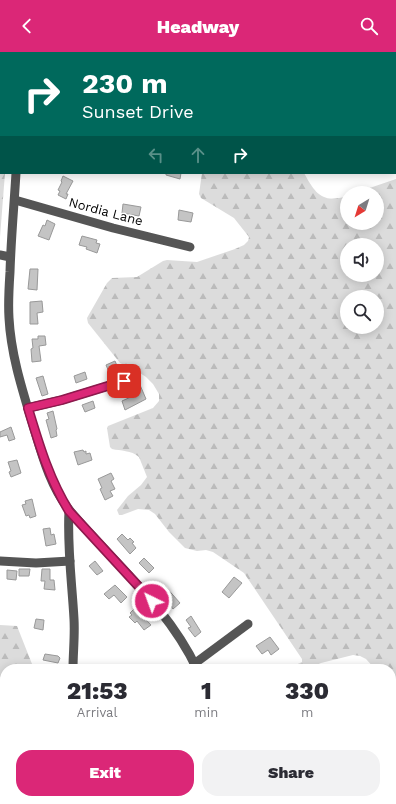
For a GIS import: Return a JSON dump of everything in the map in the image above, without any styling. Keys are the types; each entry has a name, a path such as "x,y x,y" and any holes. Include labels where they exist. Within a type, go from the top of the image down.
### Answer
{"street":[{"path":"16,174 10,257 8,317 13,350 42,454 51,477 69,511 150,599 177,634 194,664"},
{"name":"Nordia Lane","path":"15,200 113,228 190,247"},
{"path":"0,255 10,257"},
{"path":"28,408 62,400 124,381"},
{"path":"69,511 68,527 74,621 73,664"},
{"path":"0,561 36,563 70,561"},
{"path":"200,664 248,624"}],"green space":[{"path":"0,174 5,174 0,237"},
{"path":"202,174 305,174 320,195 331,199 340,198 340,230 384,230 384,186 376,186 396,179 396,664 370,664 366,659 353,655 319,664 299,664 302,662 302,659 244,573 213,552 206,550 197,551 185,548 169,532 155,514 149,510 138,509 119,515 117,510 128,496 141,485 147,477 139,457 129,452 112,449 110,447 107,428 108,426 153,408 159,401 159,394 153,384 146,377 120,363 88,323 87,318 107,283 112,278 137,277 167,260 197,262 244,245 248,241 249,237 234,218 201,198 199,194"},
{"path":"0,625 17,626 32,664 0,664"}],"building":[{"path":"166,174 181,174 180,179"},
{"path":"63,176 73,181 66,194 68,194 66,199 58,195 60,191 58,190"},
{"path":"123,204 141,207 139,216 122,213"},
{"path":"179,210 193,213 191,222 178,220"},
{"path":"47,220 55,224 49,240 38,236"},
{"path":"82,236 97,240 96,243 100,244 97,253 86,249 87,247 79,245"},
{"path":"30,269 38,269 37,290 28,289"},
{"path":"42,301 43,312 37,313 38,324 30,324 30,302"},
{"path":"38,336 45,336 46,345 39,346 41,361 32,362 32,339 38,339"},
{"path":"115,361 118,368 109,372 106,365"},
{"path":"85,372 87,379 76,383 74,376"},
{"path":"43,376 48,394 42,396 36,378"},
{"path":"140,385 146,399 125,410 122,401 133,396 130,389"},
{"path":"93,401 95,408 85,412 82,405"},
{"path":"53,411 57,436 51,438 46,420 49,419 47,413"},
{"path":"11,427 15,439 9,441 7,435 0,437 0,432"},
{"path":"83,450 84,452 86,451 86,454 90,453 92,460 78,465 74,452"},
{"path":"17,460 21,473 11,477 8,462"},
{"path":"111,473 114,479 111,481 115,489 110,491 113,496 105,500 100,489 102,488 98,479"},
{"path":"32,499 36,516 30,518 29,515 26,516 22,505 26,504 25,501"},
{"path":"50,528 51,535 54,534 56,544 46,546 43,529"},
{"path":"122,534 128,540 130,538 134,542 132,543 136,548 130,554 117,539"},
{"path":"144,558 154,568 149,573 139,563"},
{"path":"95,561 103,571 97,575 89,566"},
{"path":"19,569 30,569 29,576 19,576"},
{"path":"42,569 50,569 50,580 54,580 55,590 44,589 45,581 41,581"},
{"path":"7,570 17,571 16,580 7,579"},
{"path":"234,577 242,583 229,598 222,592"},
{"path":"115,585 127,597 121,603 114,595 109,599 104,594"},
{"path":"165,586 180,603 173,609 159,591"},
{"path":"135,608 151,625 144,630 137,621 135,623 129,617 132,615 130,613"},
{"path":"191,616 201,632 195,637 188,628 191,627 186,620"},
{"path":"36,619 44,620 43,630 34,628"},
{"path":"270,637 279,649 271,655 268,650 262,654 256,646"},
{"path":"45,654 58,656 60,658 58,663 43,660"}],"route":[{"path":"124,381 62,400 28,408 43,457 56,488 69,511 152,601"}]}
